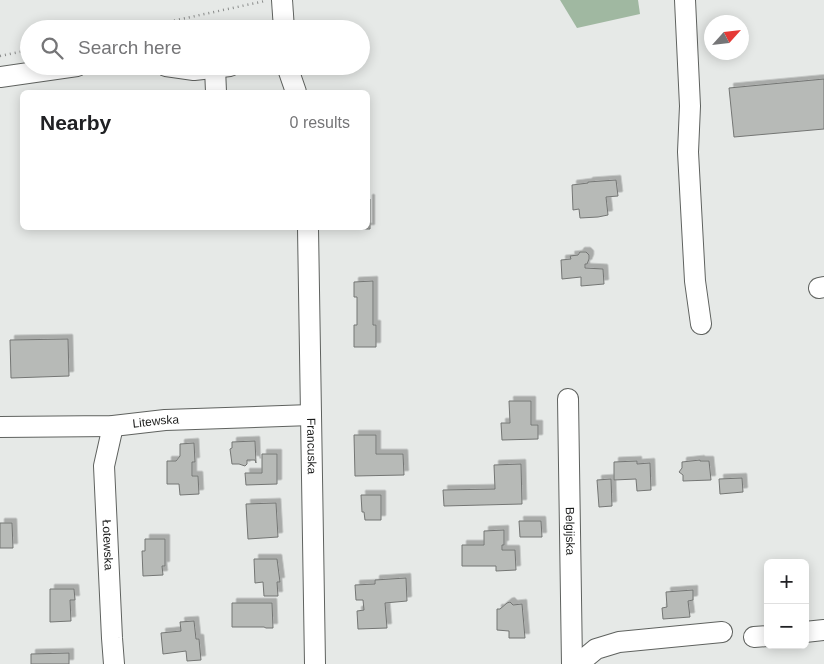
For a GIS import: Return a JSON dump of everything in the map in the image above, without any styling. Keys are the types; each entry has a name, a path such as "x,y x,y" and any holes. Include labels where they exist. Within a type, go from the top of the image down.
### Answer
{"street":[{"path":"282,0 283,20"},
{"path":"685,0 690,106 688,152 695,281 701,324"},
{"path":"0,76 20,73"},
{"path":"216,90 220,75"},
{"path":"291,75 295,90"},
{"name":"Francuska","path":"308,230 315,664"},
{"name":"Belgijska","path":"568,399 572,664"},
{"name":"Litewska","path":"0,427 113,426 165,420 311,415"},
{"name":"Łotewska","path":"113,426 104,466 114,664"},
{"path":"809,632 824,630"},
{"path":"578,664 596,649 620,642 722,632"}],"path":[{"path":"177,20 269,0"},
{"path":"0,56 20,52"}],"green space":[{"path":"560,0 638,0 640,14 577,28"}],"building":[{"path":"824,79 824,129 734,137 729,88"},
{"path":"616,180 618,196 606,197 608,215 580,218 579,209 573,210 572,185"},
{"path":"580,252 586,252 589,255 585,268 603,269 604,284 581,286 581,277 562,279 561,260 571,259 570,256 578,255"},
{"path":"373,281 373,325 376,325 376,347 354,347 354,325 357,325 357,297 354,297 354,282"},
{"path":"68,339 69,376 11,378 10,340"},
{"path":"509,401 531,401 531,425 538,425 538,439 502,440 501,423 510,423"},
{"path":"354,435 376,435 376,454 403,454 404,475 355,476"},
{"path":"255,441 256,463 255,460 247,460 245,466 232,464 230,449 232,448 232,442"},
{"path":"194,443 195,462 192,462 192,476 198,476 199,494 180,495 179,484 167,484 167,461 176,461 180,456 180,444"},
{"path":"262,454 277,454 277,484 246,485 245,473 262,473"},
{"path":"637,461 637,464 650,463 651,490 637,491 636,479 614,480 614,462"},
{"path":"709,461 711,480 683,481 683,475 679,472 682,468 682,462"},
{"path":"521,464 522,504 444,506 443,490 495,489 494,465"},
{"path":"742,478 743,492 720,494 719,479"},
{"path":"611,479 612,506 599,507 597,480"},
{"path":"361,495 381,495 381,520 365,520 364,512 362,512"},
{"path":"276,503 278,537 248,539 246,504"},
{"path":"519,521 541,521 542,537 520,537"},
{"path":"0,523 12,523 13,548 0,548"},
{"path":"504,530 502,550 515,550 516,570 496,571 496,566 462,566 462,545 484,545 484,531"},
{"path":"145,539 165,539 163,575 143,576 142,551 145,551"},
{"path":"254,559 277,559 280,582 277,582 278,596 264,596 263,582 255,583"},
{"path":"406,578 407,601 385,603 387,628 358,629 357,611 364,610 363,600 356,600 355,585 375,584 375,580"},
{"path":"50,589 74,589 75,600 70,600 71,621 50,622"},
{"path":"693,590 693,600 688,601 690,617 663,619 662,608 667,607 666,592"},
{"path":"510,602 513,605 522,604 525,638 509,638 509,631 497,630 497,609"},
{"path":"232,603 272,603 273,628 232,627"},
{"path":"194,621 196,639 199,639 201,660 187,661 186,651 163,654 161,633 181,631 180,622"},
{"path":"69,653 69,664 31,664 31,654"}]}
